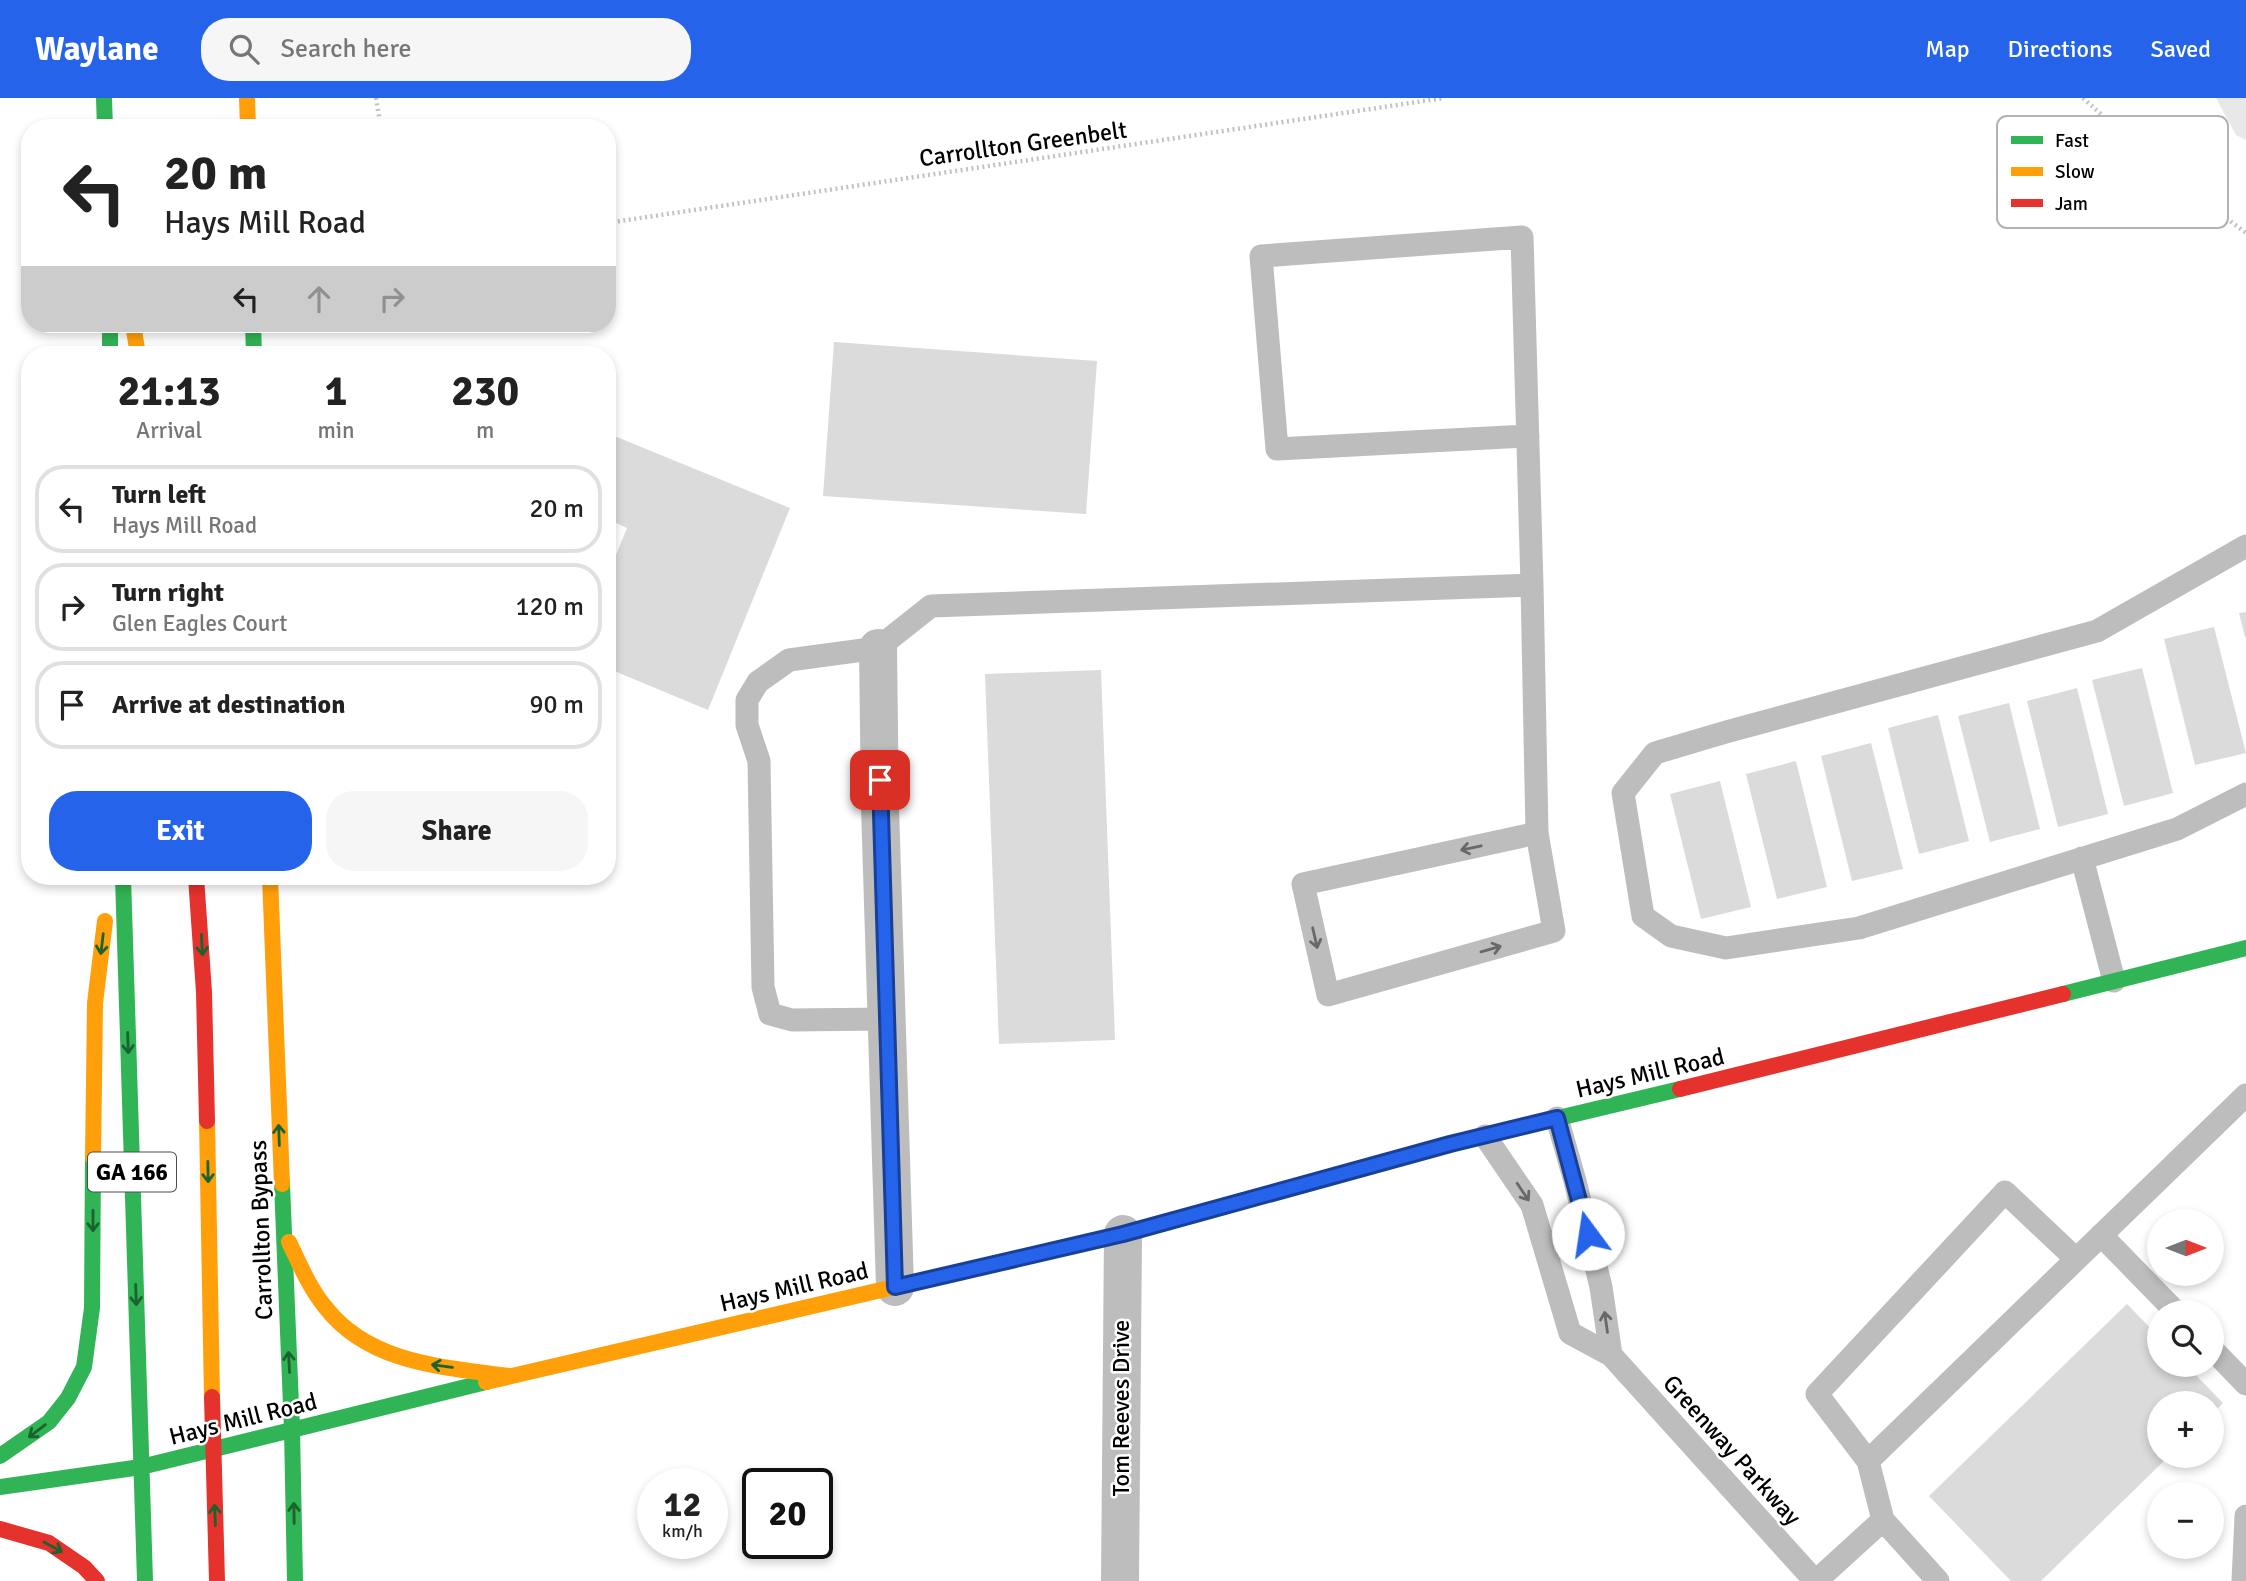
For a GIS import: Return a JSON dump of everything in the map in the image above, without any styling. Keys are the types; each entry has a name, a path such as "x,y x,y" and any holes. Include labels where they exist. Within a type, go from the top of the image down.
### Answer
{"main road":[{"path":"104,98 105,119"},
{"path":"247,98 248,119"},
{"path":"0,1456 48,1422 68,1398 84,1367 92,1308 95,1003 109,885"},
{"name":"GA 166","path":"123,885 145,1581"},
{"path":"197,885 206,1036 217,1581"},
{"name":"Carrollton Bypass","path":"270,885 292,1430 295,1581"},
{"name":"Hays Mill Road","path":"0,1487 141,1467 509,1376 1123,1234 1485,1136 1798,1061 2246,948"},
{"path":"283,1230 307,1279 332,1316 359,1340 399,1359 509,1376"},
{"path":"0,1529 48,1543 85,1567 97,1581"}],"street":[{"path":"878,648 880,807 895,1287"},
{"name":"Tom Reeves Drive","path":"1120,1581 1123,1234"}],"lane":[{"path":"1528,436 1277,449 1261,256 1522,237 1528,436 1532,585 1537,833 1554,931 1328,995 1303,884 1537,833"},
{"path":"2246,547 2097,631 1655,753 1623,793 1643,916 1671,936 1726,948 1859,928 2177,829 2246,794"},
{"path":"887,1019 792,1020 770,1014 763,987 760,761 747,724 747,700 758,682 789,660 878,648 931,606 1532,585"},
{"path":"2082,858 2114,981"},
{"path":"1868,1461 2246,1095"},
{"path":"1557,1118 1601,1287 1611,1355"},
{"path":"1485,1136 1532,1205 1570,1333 1611,1355"},
{"path":"1938,1581 1884,1520 1868,1461 1817,1394 2005,1192 2076,1259"},
{"path":"2101,1235 2164,1300"},
{"name":"Greenway Parkway","path":"1611,1355 1816,1581"},
{"path":"2224,1361 2246,1384"},
{"path":"2243,1581 2246,1516"},
{"path":"1816,1581 1884,1520"}],"path":[{"path":"376,98 379,119"},
{"name":"Carrollton Greenbelt","path":"616,222 1444,98"},
{"path":"2083,98 2103,116"},
{"path":"2228,219 2246,233"}],"shaded area":[{"path":"2216,98 2246,98 2246,140 2236,135"}],"building":[{"path":"834,342 1097,361 1086,514 823,496"},
{"path":"616,437 790,508 708,710 616,672 616,555 627,528 616,523"},
{"path":"2246,612 2246,637 2245,637 2239,613"},
{"path":"2214,627 2246,753 2195,765 2164,639"},
{"path":"2142,668 2173,793 2124,806 2092,680"},
{"path":"1101,670 1115,1040 999,1044 985,674"},
{"path":"2077,688 2108,814 2058,827 2027,701"},
{"path":"2009,703 2040,829 1990,842 1958,716"},
{"path":"1938,715 1969,841 1919,854 1888,728"},
{"path":"1871,743 1903,869 1852,881 1821,756"},
{"path":"1796,761 1827,887 1777,899 1746,774"},
{"path":"1720,781 1751,907 1701,919 1670,794"},
{"path":"2127,1304 2147,1325 2147,1377 2198,1377 2211,1391 2147,1391 2147,1468 2157,1468 2041,1581 2011,1581 1929,1496"}],"traffic: fast":[{"path":"104,98 105,119"},
{"path":"110,333 110,346"},
{"path":"253,333 254,346"},
{"path":"123,885 145,1581"},
{"path":"2063,994 2246,948"},
{"path":"1249,1199 1450,1144 1680,1089"},
{"path":"0,1456 49,1422 68,1398 84,1367 92,1308 93,1158"},
{"path":"282,1184 295,1581"},
{"path":"0,1487 141,1467 486,1382"}],"traffic: slow":[{"path":"247,98 248,119"},
{"path":"134,333 137,346"},
{"path":"270,885 282,1184"},
{"path":"93,1158 95,1003 105,921"},
{"path":"207,1121 212,1397"},
{"path":"289,1242 320,1301 344,1327 364,1341 410,1360 509,1376"},
{"path":"486,1382 1040,1253"}],"traffic: jam":[{"path":"197,885 204,992 207,1121"},
{"path":"1680,1089 2063,994"},
{"path":"1040,1253 1123,1234 1249,1199"},
{"path":"212,1397 217,1581"},
{"path":"0,1529 49,1543 84,1567 97,1581"}],"route":[{"path":"880,780 895,1287 1123,1234 1450,1144 1557,1118 1588,1234"}]}
